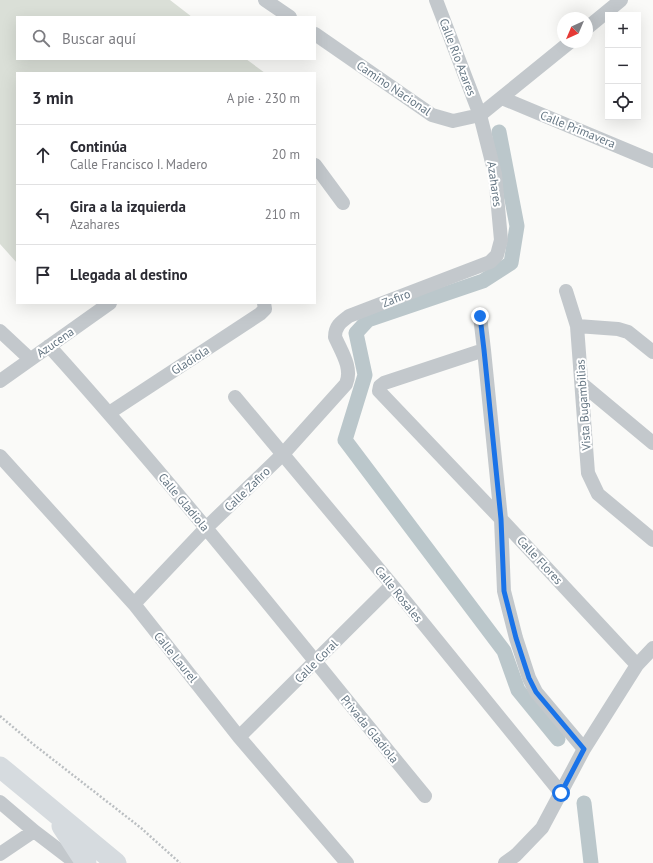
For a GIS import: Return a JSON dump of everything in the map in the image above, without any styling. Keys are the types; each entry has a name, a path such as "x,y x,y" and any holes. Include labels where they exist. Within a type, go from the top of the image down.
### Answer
{"main road":[{"path":"0,767 116,863"},
{"path":"55,813 86,863"}],"street":[{"path":"265,0 289,16"},
{"name":"Calle Río Azares","path":"436,0 480,115"},
{"path":"593,23 621,0"},
{"name":"Camino Nacional","path":"316,35 432,115 453,122 480,115"},
{"path":"480,115 563,48"},
{"name":"Calle Primavera","path":"502,98 653,161"},
{"name":"Azahares","path":"480,115 496,182 501,240 497,255"},
{"path":"316,166 344,203"},
{"name":"Zafiro","path":"348,368 335,337 336,328 342,321 349,316 490,262 497,255"},
{"name":"Vista Bugambilias","path":"566,291 577,326 588,473 598,494 653,540"},
{"name":"Azucena","path":"0,381 109,304"},
{"name":"Gladiola","path":"109,413 260,314 265,309 264,304"},
{"path":"480,316 501,519 504,591 516,638 529,678 536,692 584,749"},
{"path":"577,326 618,329 628,332 653,352"},
{"path":"0,331 30,359"},
{"name":"Calle Gladiola","path":"49,346 109,413 206,528 315,662"},
{"name":"Calle Flores","path":"484,350 384,382 380,386 380,393 501,519 637,665"},
{"name":"Calle Zafiro","path":"134,604 206,528 283,454 346,384 349,379 348,368"},
{"path":"582,384 653,443"},
{"name":"Calle Rosales","path":"235,397 392,585 561,793"},
{"name":"Calle Laurel","path":"0,456 134,604 240,737 348,863"},
{"name":"Calle Coral","path":"240,737 392,585"},
{"path":"513,860 542,828 584,749 637,665 653,648"},
{"name":"Privada Gladiola","path":"315,662 425,796"},
{"path":"0,802 34,831 76,863"},
{"path":"0,854 34,831"}],"path":[{"path":"0,716 33,744 141,828 180,863"}],"shaded area":[{"path":"0,0 170,0 191,16 16,16 16,60 247,60 264,72 16,72 16,262 0,244"}],"waterway":[{"path":"499,132 517,226 511,263 483,281 368,320 356,333 365,375 345,440 504,651 518,690 558,739"},
{"path":"584,803 591,863"}],"route":[{"path":"480,316 501,519 504,591 516,638 529,678 536,692 584,749 561,793"}]}
